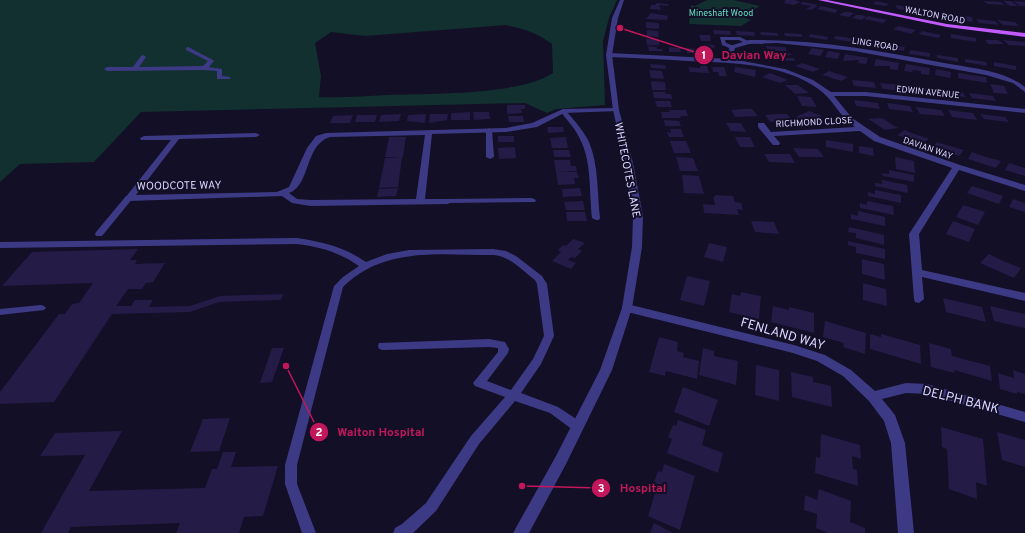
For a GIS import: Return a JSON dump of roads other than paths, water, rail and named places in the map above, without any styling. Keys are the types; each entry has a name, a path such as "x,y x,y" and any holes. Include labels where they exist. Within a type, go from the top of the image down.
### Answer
{"main road":[{"name":"WALTON ROAD","path":"820,0 956,28 1025,35"}],"street":[{"name":"WHITECOTES LANE","path":"522,533 606,370 627,308 637,247 638,216 616,110 609,55 615,18 622,0"},
{"name":"LING ROAD","path":"732,47 747,42 765,41 828,46 966,69 1001,77 1015,82 1025,90"},
{"path":"732,47 731,52 734,61"},
{"name":"DAVIAN WAY","path":"609,55 734,61 770,67 798,75 821,87 829,94 849,120 860,129 877,139 957,167 1025,188"},
{"name":"EDWIN AVENUE","path":"829,94 866,94 1025,111"},
{"path":"283,193 293,189 311,148 319,138 329,135 521,128 534,125 563,112 616,110"},
{"name":"RICHMOND CLOSE","path":"761,125 776,143"},
{"name":"RICHMOND CLOSE","path":"769,134 860,129"},
{"path":"420,201 429,132"},
{"path":"144,138 256,134"},
{"name":"WOODCOTE WAY","path":"129,198 176,138"},
{"path":"919,299 914,234 957,167"},
{"path":"283,193 295,201 310,203 448,201"},
{"name":"WOODCOTE WAY","path":"129,198 278,195 283,193"},
{"path":"917,272 1025,297"},
{"name":"FENLAND WAY","path":"627,308 794,349 821,358 847,373 873,396 890,419 898,443 906,533"},
{"name":"DELPH BANK","path":"873,396 906,388 927,389 1025,417"}],"lane":[{"path":"732,47 724,44 722,38 740,39 747,42"},
{"path":"188,49 211,61 205,68"},
{"path":"135,69 143,57"},
{"path":"106,69 217,68 220,70 219,78 228,78"},
{"path":"563,112 576,127 587,147 594,179 593,195 596,218"},
{"path":"489,130 490,157"},
{"path":"99,234 129,198"},
{"path":"448,201 532,200"},
{"path":"0,245 297,241 335,247 350,255 365,266"},
{"path":"309,533 291,484 291,465 339,286 346,279 365,266 390,256 409,253 500,252 513,258 539,278 545,294 549,336 537,361 512,397 475,440 431,507 416,522 400,533"},
{"path":"0,312 41,308"},
{"path":"383,346 496,343 501,345 504,349 503,353 479,383 512,397 554,410 578,426"}],"place":[{"name":"Davian Way","path":"620,28"},
{"name":"Walton Hospital","path":"286,366"},
{"name":"Hospital","path":"522,486"}],"park label":[{"name":"Mineshaft Wood","path":"721,13"}]}
